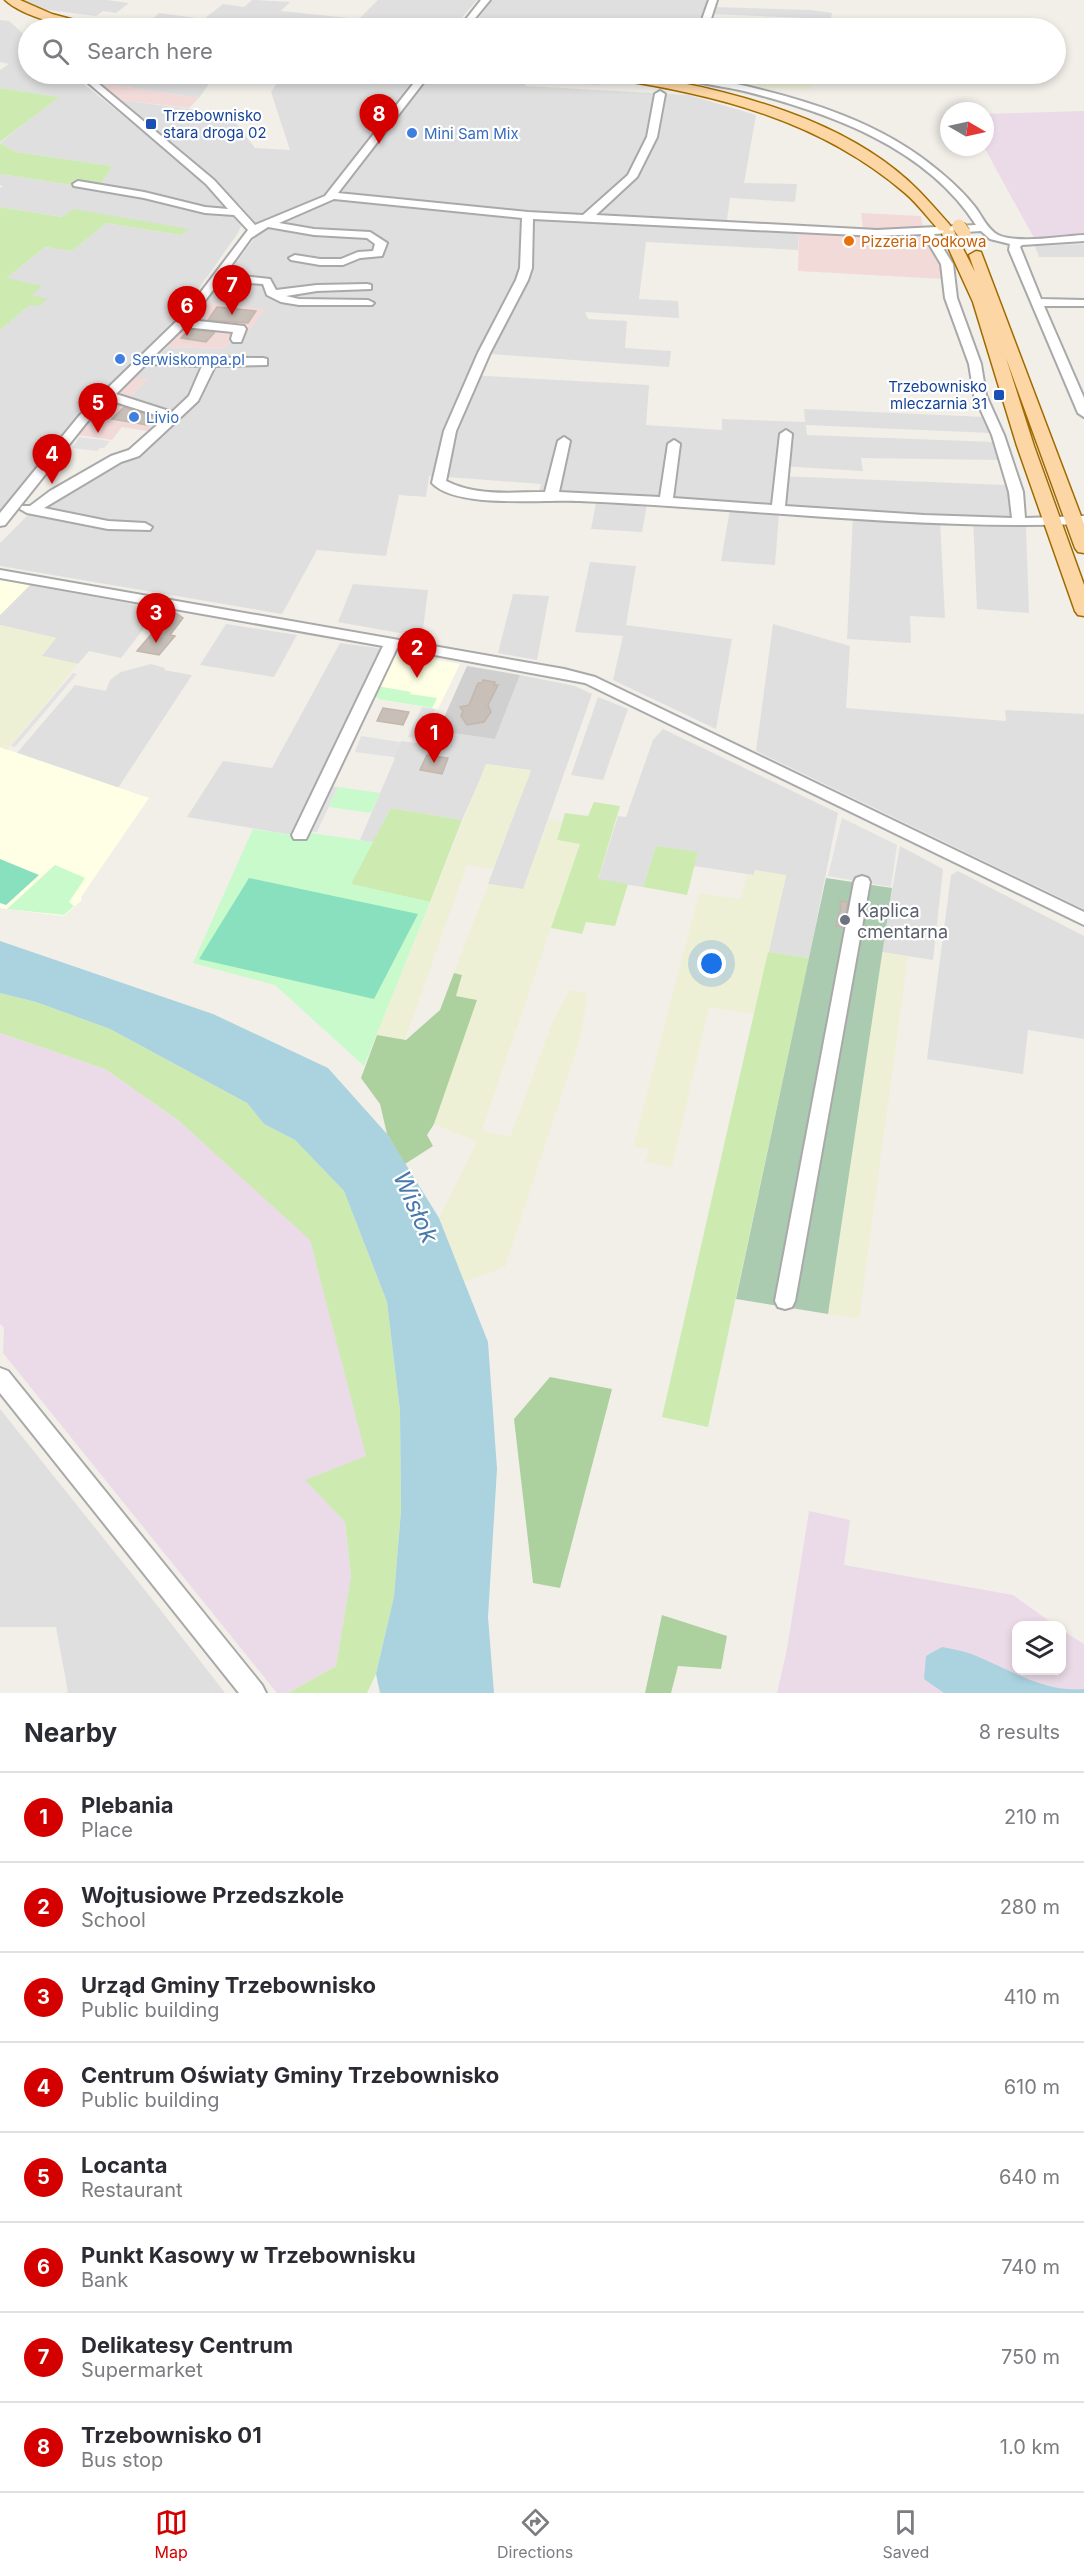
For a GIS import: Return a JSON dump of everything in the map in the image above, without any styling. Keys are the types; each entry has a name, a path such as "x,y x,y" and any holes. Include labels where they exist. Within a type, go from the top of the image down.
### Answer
{"main road":[{"path":"11,0 52,18"},
{"path":"0,4 28,18"},
{"path":"661,84 715,94 780,114 848,145 894,175 954,230 991,291 1079,521 1084,548"},
{"path":"690,84 733,93 788,110 834,130 875,151 916,180 945,207 1003,370 1084,611"}],"street":[{"path":"471,18 486,0"},
{"path":"707,18 713,0"},
{"path":"94,84 210,182 254,230"},
{"path":"0,522 83,419 182,322 240,244 254,230 319,204 332,196 419,84"},
{"path":"721,84 784,99 833,116 873,134 916,159 946,182 975,213 983,228 995,237 1019,242 1084,238"},
{"path":"586,218 632,177 652,137 660,94"},
{"path":"78,184 153,196 225,212 237,211"},
{"path":"332,196 528,215 877,233 983,228"},
{"path":"528,215 524,274 484,353 450,430 439,483 452,491 468,495 666,501 910,519 1079,521"},
{"path":"266,224 314,232 370,236 381,243 378,254 358,255 342,262 320,262 295,258"},
{"path":"927,231 947,264 951,298 975,364 980,395 998,435 1016,492 1019,522"},
{"path":"1019,242 1014,248 1084,413"},
{"path":"216,277 266,281 273,295 285,300 368,303"},
{"path":"273,295 316,288 367,287"},
{"path":"1037,302 1084,303"},
{"path":"182,322 240,329 237,339"},
{"path":"143,360 210,363 263,362"},
{"path":"33,510 55,494 116,459 134,453 194,398 210,363"},
{"path":"1070,380 1084,380"},
{"path":"106,395 172,416"},
{"path":"778,509 786,434"},
{"path":"551,496 564,441"},
{"path":"666,501 674,444"},
{"path":"25,490 55,494"},
{"path":"12,507 108,525 145,527"},
{"path":"0,574 564,673 590,681 1084,919"},
{"path":"300,835 392,643"},
{"path":"785,1301 862,882"},
{"path":"0,1377 254,1693"}],"shaded area":[{"path":"17,0 106,0 129,3 116,13 103,11 96,16 32,8"},
{"path":"252,0 290,2 281,11 349,18 205,18 223,4 244,7"},
{"path":"378,0 477,0 462,18 360,18"},
{"path":"492,0 708,0 702,18 478,18"},
{"path":"713,7 811,10 832,13 831,18 711,14"},
{"path":"159,13 196,18 154,18"},
{"path":"0,20 9,21 18,29 18,84 84,84 196,174 241,226 182,312 69,426 0,514 0,330 30,305 47,300 31,295 41,287 6,279 45,247 72,251 106,223 180,235 188,229 62,217 0,207 0,188 3,186 0,185 0,174 98,189 112,166 16,152 0,143 58,97 0,88 0,70 9,64 0,62"},
{"path":"101,84 199,98 189,108 121,100"},
{"path":"107,84 209,84 199,98"},
{"path":"277,84 526,84 525,86 689,95 756,115 744,183 797,184 795,202 730,198 726,227 799,232 798,250 646,242 639,299 678,301 679,318 585,312 588,319 627,321 625,348 671,351 669,367 476,353 467,375 649,385 646,425 722,430 722,419 805,422 804,409 985,417 990,433 806,425 807,435 994,442 998,460 861,458 863,471 780,466 778,476 1006,485 1012,524 1026,526 1029,613 977,609 973,519 940,519 945,618 910,616 911,643 847,639 853,514 539,492 541,484 429,476 426,497 399,495 386,556 317,550 282,614 0,566 0,543 31,512 121,459 179,415 128,399 147,380 134,377 167,347 225,349 237,331 265,310 206,302 261,230 241,206 121,100 229,114 255,148 290,150 271,92"},
{"path":"711,84 810,84 811,89"},
{"path":"1084,111 1084,237 1034,238 989,156 994,156 994,114"},
{"path":"861,213 921,216 925,238 939,254 944,279 798,271 799,232 864,235"},
{"path":"1084,244 1084,257 1039,257 1035,246"},
{"path":"206,302 265,309 248,332 236,331 225,349 167,347"},
{"path":"134,377 148,379 125,402 161,414 163,418 153,432 122,427 112,440 78,435 94,416"},
{"path":"79,437 110,441 104,448 97,451 73,448"},
{"path":"596,503 647,505 642,532 591,529"},
{"path":"730,510 779,513 775,565 721,561"},
{"path":"590,562 636,566 626,625 732,639 716,729 613,680 623,636 575,632"},
{"path":"0,580 30,585 0,615"},
{"path":"353,584 428,590 422,637 338,622"},
{"path":"30,585 159,609 121,658 89,651 78,664 41,656 56,638 0,625 0,615"},
{"path":"513,594 549,596 537,660 498,653"},
{"path":"226,624 297,635 274,677 200,665"},
{"path":"773,624 850,646 846,708 1006,721 1005,710 1084,714 1084,909 756,751"},
{"path":"0,625 56,638 42,656 78,664 7,750 0,747"},
{"path":"340,643 378,648 382,652 293,835 187,817 223,761 272,768"},
{"path":"392,652 460,664 438,709 376,699 374,691"},
{"path":"151,664 165,668 164,670 192,675 118,788 17,753 75,685 106,691 110,680 121,672"},
{"path":"467,666 520,675 495,739 438,731"},
{"path":"73,673 77,674 15,747 11,746"},
{"path":"520,675 575,686 592,694 523,890 488,884 530,770 487,764 462,820 391,808 373,842 360,840 401,741 432,745 438,731 495,739"},
{"path":"598,697 628,709 603,780 571,775"},
{"path":"422,707 435,709 421,739 408,737"},
{"path":"663,729 838,813 809,958 768,952 786,876 755,870 754,875 694,866 698,853 656,846 643,887 598,880 618,816 626,817 653,740"},
{"path":"361,736 400,742 393,757 355,752"},
{"path":"0,747 149,798 81,897 82,900 64,916 0,908"},
{"path":"486,764 531,771 493,869 467,865 405,1040 377,1035"},
{"path":"327,786 338,787 317,832 306,831"},
{"path":"842,818 897,845 891,887 828,876"},
{"path":"549,819 562,822 557,840 580,843 482,1130 510,1137 554,1018 570,990 588,993 580,1039 505,1267 464,1282 439,1218 477,1142 434,1124 477,1000 456,996 462,974 454,973 488,884 523,889"},
{"path":"900,846 943,869 933,960 881,952"},
{"path":"755,870 786,875 755,1014 709,1007 672,1167 645,1162 649,1149 633,1147 699,893 741,899 747,874 754,875"},
{"path":"958,871 1084,936 1084,1039 1028,1030 1023,1074 927,1059 951,875"},
{"path":"826,878 892,888 828,1314 736,1299"},
{"path":"881,952 908,956 859,1319 828,1314"},
{"path":"0,1033 105,1069 178,1120 310,1239 367,1456 306,1480 345,1522 351,1576 336,1666 288,1693 277,1693 3,1353 4,1328 0,1324"},
{"path":"0,1409 225,1693 65,1693 68,1692 56,1627 0,1627"},
{"path":"809,1511 850,1520 844,1565 1013,1595 1049,1621 1012,1621 1012,1675 1066,1675 1066,1633 1084,1644 1084,1693 777,1693 787,1649"}],"green space":[{"path":"0,88 59,97 0,142"},
{"path":"0,143 16,152 112,166 98,189 0,174"},
{"path":"0,207 62,217 74,209 189,229 180,235 106,223 72,251 45,247 7,278 42,286 32,295 48,299 38,306 30,305 0,330"},
{"path":"377,686 437,698 432,708 377,699 374,691"},
{"path":"338,787 380,793 371,813 329,807"},
{"path":"594,802 620,806 598,879 628,884 615,926 586,922 582,934 551,928 580,844 557,840 565,813 588,816"},
{"path":"391,808 462,820 430,902 350,884"},
{"path":"253,829 293,835 304,832 373,842 351,884 430,902 364,1066 275,985 193,963"},
{"path":"656,846 698,852 687,895 643,887"},
{"path":"0,859 39,875 6,905 0,903"},
{"path":"55,865 85,878 69,902 74,906 64,915 7,909"},
{"path":"249,878 418,914 374,999 199,959"},
{"path":"768,952 809,958 708,1427 662,1417"},
{"path":"454,973 462,975 456,996 477,1000 434,1124 427,1135 433,1146 405,1164 387,1134 380,1104 361,1078 377,1035 406,1040 440,1010"},
{"path":"0,993 36,1002 110,1029 247,1103 264,1124 295,1140 344,1191 387,1302 400,1411 401,1511 394,1596 376,1674 367,1693 288,1693 336,1666 351,1576 345,1522 305,1480 366,1456 310,1240 178,1120 105,1069 0,1033"},
{"path":"550,1377 612,1389 560,1588 533,1583 514,1419"},
{"path":"662,1615 727,1636 721,1669 678,1666 671,1693 645,1693"}],"water":[{"name":"Wisłok","path":"0,941 213,1014 328,1068 387,1134 439,1218 488,1342 497,1469 488,1617 494,1693 380,1693 376,1674 394,1596 401,1511 400,1411 387,1302 344,1191 295,1140 264,1124 247,1103 110,1029 36,1002 0,993"},
{"path":"942,1647 962,1651 1012,1672 1012,1675 1019,1675 1055,1687 1084,1689 1084,1693 944,1693 924,1679 926,1656"}],"building":[{"path":"217,307 256,311 248,323 208,320"},
{"path":"189,330 215,332 206,342 181,338"},
{"name":"Livio","path":"124,407 155,417 147,425 112,419"},
{"path":"176,613 183,618 170,635 175,636 159,655 137,651 154,631 159,632"},
{"path":"483,680 495,682 494,685 498,685 488,705 491,712 484,722 467,725 461,716 463,711 460,707 469,705 478,683 482,683"},
{"path":"383,708 409,712 403,725 377,721"},
{"path":"427,755 448,758 442,774 420,770"},
{"path":"840,901 848,902 843,927 836,926 841,911"}],"place":[{"name":"Trzebownisko stara droga 02","path":"151,124"},
{"name":"Mini Sam Mix","path":"412,133"},
{"name":"Trzebownisko 01","path":"379,144"},
{"name":"Pizzeria Podkowa","path":"849,241"},
{"name":"Delikatesy Centrum","path":"232,315"},
{"name":"Punkt Kasowy w Trzebownisku","path":"187,336"},
{"name":"Serwiskompa.pl","path":"120,359"},
{"name":"Trzebownisko mleczarnia 31","path":"999,395"},
{"name":"Livio","path":"134,417"},
{"name":"Locanta","path":"98,433"},
{"name":"Centrum Oświaty Gminy Trzebownisko","path":"52,484"},
{"name":"Urząd Gminy Trzebownisko","path":"156,643"},
{"name":"Wojtusiowe Przedszkole","path":"417,678"},
{"name":"Plebania","path":"434,763"},
{"name":"Kaplica cmentarna","path":"845,920"}]}
